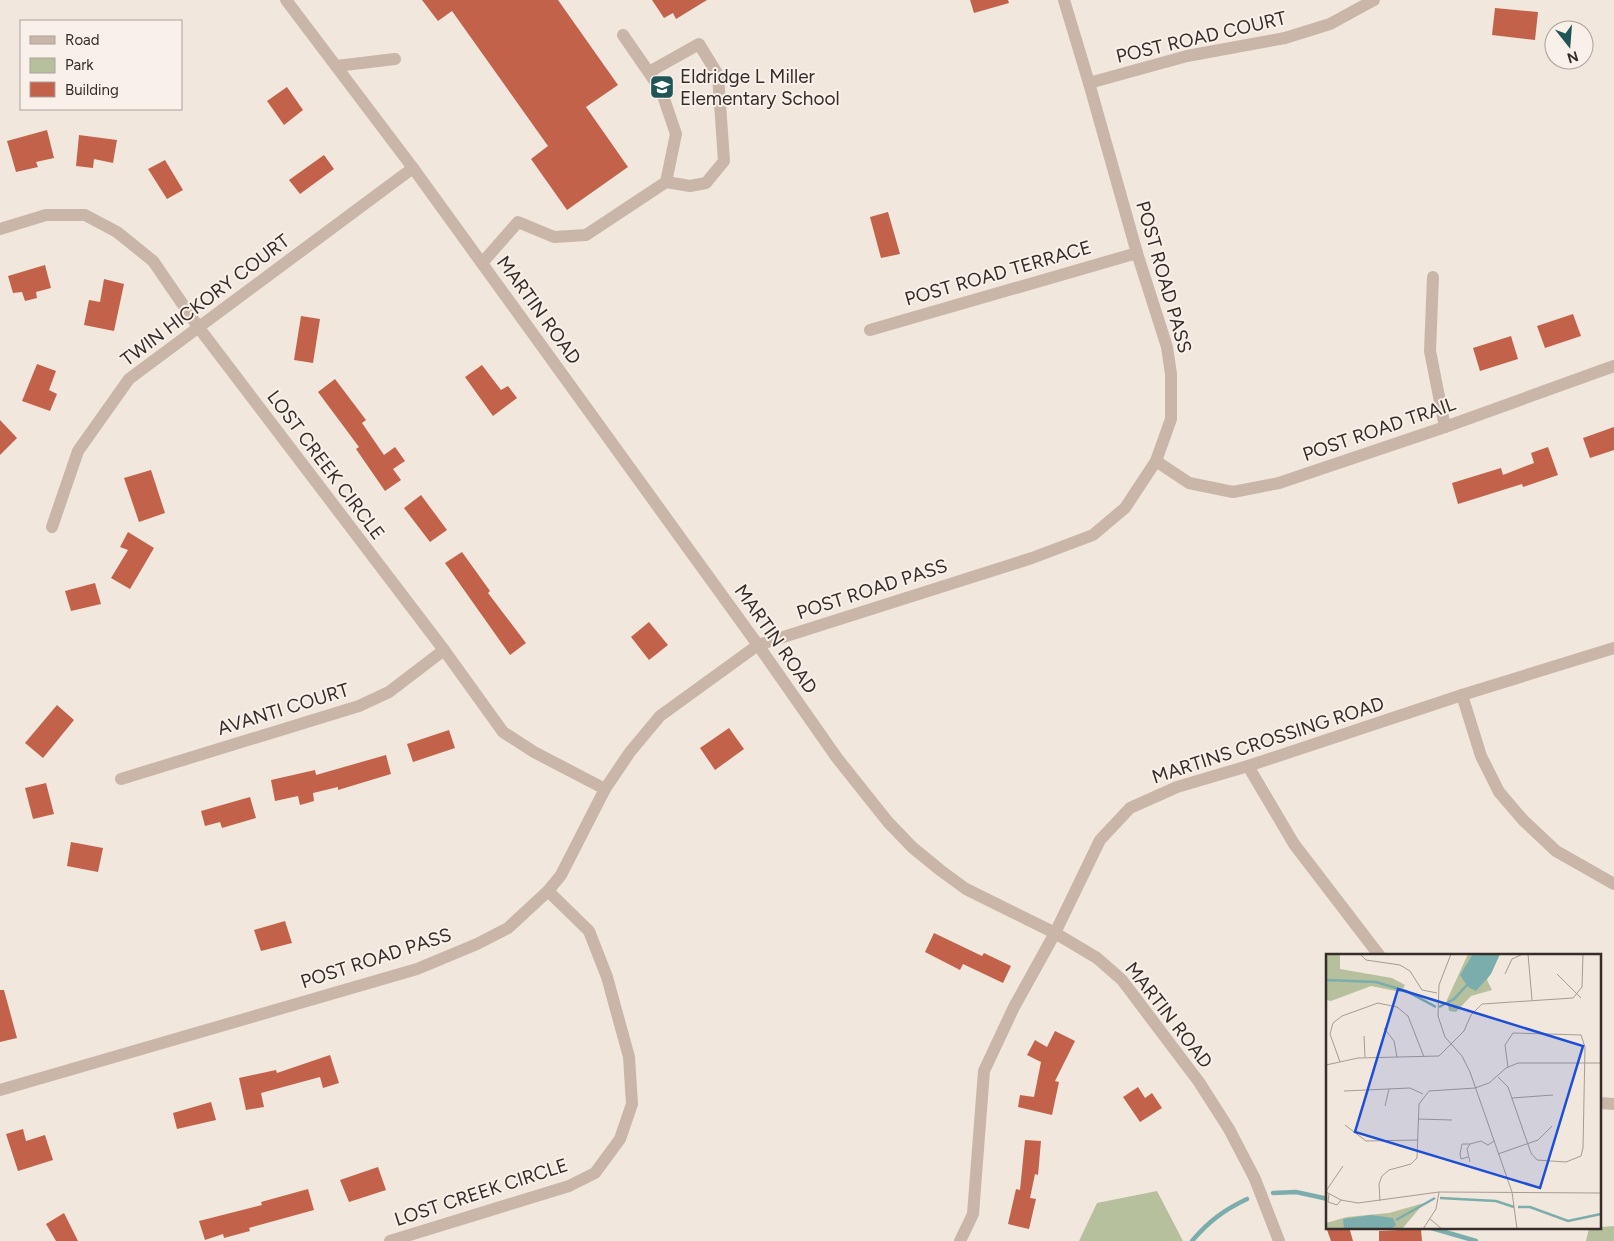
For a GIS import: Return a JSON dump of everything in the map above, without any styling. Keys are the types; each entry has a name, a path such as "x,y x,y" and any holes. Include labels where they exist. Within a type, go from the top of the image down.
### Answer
{"street":[{"name":"MARTIN ROAD","path":"286,0 413,168 758,645 837,758 888,822 912,847 966,889 1055,933 1097,958 1122,980 1199,1082 1229,1129 1254,1179 1279,1241"},
{"name":"POST ROAD PASS","path":"0,1090 417,969 477,944 508,928 548,891 561,875 605,789 630,752 660,716 758,645 1032,558 1093,535 1125,508 1156,461 1171,419 1172,374 1167,347 1137,253 1064,0"},
{"name":"POST ROAD COURT","path":"1089,83 1187,56 1285,38 1330,24 1374,0"},
{"path":"623,35 661,90 676,134 666,182"},
{"path":"482,263 518,222 554,237 586,235 666,182 690,186 706,183 724,161 718,75 699,44 649,72"},
{"path":"336,66 395,59"},
{"name":"TWIN HICKORY COURT","path":"52,526 78,452 129,379 413,168"},
{"name":"LOST CREEK CIRCLE","path":"0,229 46,215 86,215 118,232 153,261 198,328 444,650 503,732 534,752 605,789"},
{"name":"POST ROAD TERRACE","path":"870,330 1137,253"},
{"path":"1433,276 1430,352 1445,427"},
{"name":"POST ROAD TRAIL","path":"1156,461 1189,483 1233,492 1279,483 1445,427 1614,366"},
{"name":"MARTINS CROSSING ROAD","path":"960,1241 973,1214 984,1071 1014,1007 1055,933 1100,840 1130,808 1177,787 1248,766 1462,695 1614,648"},
{"name":"AVANTI COURT","path":"121,779 359,706 389,692 444,650"},
{"path":"1462,695 1481,756 1499,792 1524,821 1556,851 1614,884"},
{"path":"1248,766 1294,844 1378,954"},
{"name":"LOST CREEK CIRCLE","path":"390,1241 569,1186 595,1173 620,1139 632,1104 629,1057 607,977 589,931 548,891"}],"green space":[{"path":"1157,1191 1183,1241 1079,1241 1097,1203"},
{"path":"1614,1226 1614,1241 1586,1241 1589,1228"}],"building":[{"path":"422,0 558,0 618,85 586,107 628,167 567,210 531,159 548,146 452,11 438,21"},
{"path":"652,0 707,0 676,19 673,13 664,18"},
{"path":"970,0 1008,0 1009,3 974,13"},
{"path":"1495,8 1538,12 1535,40 1492,35"},
{"path":"287,87 303,110 284,125 267,101"},
{"path":"47,130 54,158 36,162 38,167 16,172 7,141"},
{"path":"79,135 117,140 113,163 94,159 93,168 76,166"},
{"path":"324,155 334,169 300,194 289,180"},
{"path":"165,160 183,190 167,199 148,169"},
{"path":"888,212 900,254 881,258 870,217"},
{"path":"45,265 51,288 36,292 37,298 25,301 22,292 13,293 8,276"},
{"path":"104,279 124,284 114,331 84,325 89,300 100,302"},
{"path":"1573,314 1581,336 1545,348 1537,326"},
{"path":"301,316 320,319 313,363 294,360"},
{"path":"1511,336 1518,359 1480,371 1473,348"},
{"path":"37,364 56,371 49,390 57,394 50,411 22,401"},
{"path":"482,365 501,390 508,386 517,398 493,416 465,377"},
{"path":"335,379 366,420 362,423 384,455 395,447 405,461 393,469 401,480 385,491 356,449 359,447 318,392"},
{"path":"0,420 17,438 0,455"},
{"path":"1614,427 1614,450 1590,458 1583,438"},
{"path":"1548,447 1558,475 1523,487 1522,484 1458,504 1452,483 1501,468 1503,475 1534,463 1531,453"},
{"path":"151,470 165,513 139,522 124,478"},
{"path":"421,495 447,530 430,542 404,508"},
{"path":"128,532 154,548 130,589 111,578 128,550 120,547"},
{"path":"462,552 490,591 488,593 526,643 510,655 445,563"},
{"path":"95,583 101,604 71,611 65,591"},
{"path":"649,622 668,645 649,660 631,637"},
{"path":"57,705 74,720 43,758 25,743"},
{"path":"729,728 744,749 715,770 700,748"},
{"path":"449,730 455,748 413,762 407,744"},
{"path":"386,755 391,774 338,790 338,787 313,793 314,801 300,805 298,796 275,801 271,780 315,770 316,775"},
{"path":"46,783 54,814 33,819 25,788"},
{"path":"250,797 256,818 222,828 220,822 205,826 201,811"},
{"path":"71,842 103,848 98,872 67,866"},
{"path":"285,921 292,943 261,951 254,930"},
{"path":"934,933 982,956 984,953 1011,966 1003,983 963,964 960,970 925,952"},
{"path":"0,990 4,990 17,1038 0,1042"},
{"path":"1055,1031 1075,1041 1055,1081 1059,1082 1052,1115 1018,1107 1020,1095 1034,1097 1041,1062 1027,1055 1035,1040 1047,1047"},
{"path":"330,1055 339,1083 323,1088 320,1077 261,1093 264,1107 246,1110 239,1078 276,1070 277,1073"},
{"path":"1138,1087 1145,1098 1152,1093 1162,1108 1140,1122 1123,1097"},
{"path":"211,1102 216,1120 177,1129 173,1113"},
{"path":"23,1129 26,1141 45,1135 53,1160 18,1171 6,1134"},
{"path":"1025,1140 1041,1141 1038,1175 1035,1174 1030,1198 1036,1199 1029,1229 1008,1224 1016,1189 1020,1190"},
{"path":"378,1167 386,1190 349,1202 340,1180"},
{"path":"308,1189 314,1210 249,1228 250,1231 224,1238 223,1234 205,1240 199,1221 262,1205 261,1202"},
{"path":"64,1213 78,1241 56,1241 46,1224"},
{"path":"1326,1228 1349,1228 1353,1241 1331,1241"},
{"path":"1421,1229 1422,1241 1379,1241 1379,1231"}],"waterway":[{"path":"1273,1193 1296,1192 1326,1199"},
{"path":"1192,1241 1217,1217 1247,1199"},
{"path":"1431,1228 1476,1241"}],"place":[{"name":"Eldridge L Miller Elementary School","path":"662,87"}]}
